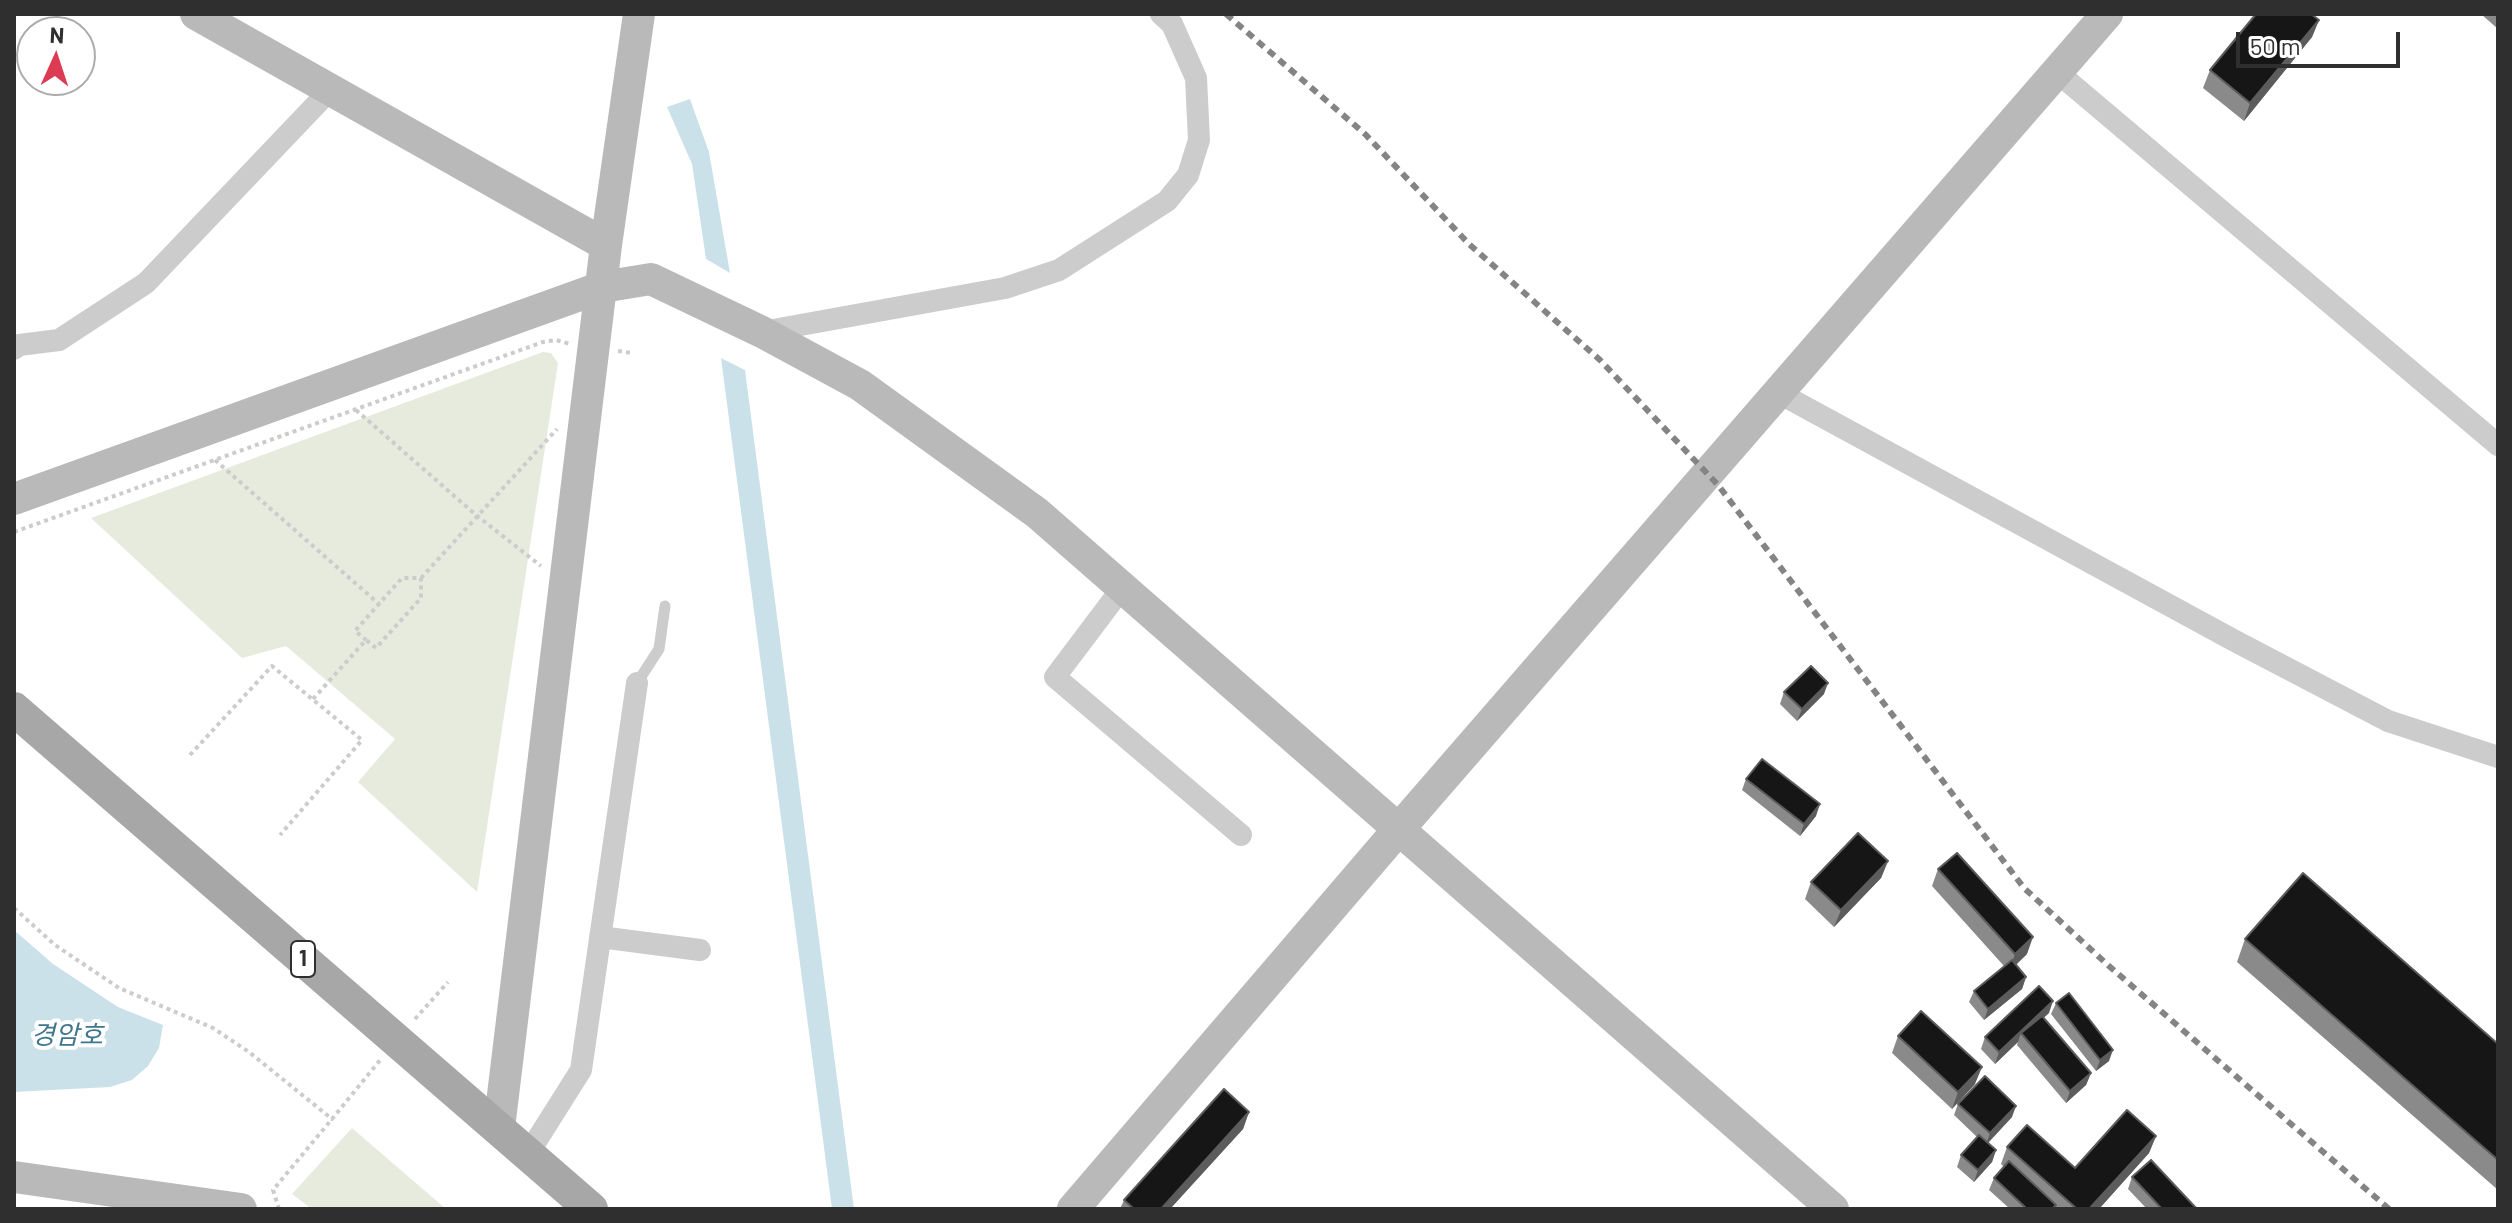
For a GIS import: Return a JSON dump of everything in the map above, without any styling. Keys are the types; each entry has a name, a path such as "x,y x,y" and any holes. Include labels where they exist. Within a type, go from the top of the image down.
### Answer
{"main road":[{"name":"1","path":"14,709 591,1209"}],"street":[{"path":"196,14 606,245"},
{"path":"499,1128 606,245 639,14"},
{"path":"762,332 1005,288 1059,270 1167,201 1188,175 1199,140 1196,78 1172,24 1161,14"},
{"path":"1078,1207 1398,830 2107,14"},
{"path":"2057,72 2498,445"},
{"path":"14,349 19,345 59,340 146,283 331,89"},
{"path":"14,499 602,287 651,279 762,332 860,385 1037,513 1833,1209"},
{"path":"1779,393 2388,721 2498,757"},
{"path":"1122,588 1055,677 1241,835"},
{"path":"528,1154 581,1070 637,683"},
{"path":"600,937 700,950"},
{"path":"14,1177 241,1209"}],"lane":[{"path":"637,683 659,649 665,606"}],"path":[{"path":"14,532 543,342 556,340 579,347 632,353"},
{"path":"355,410 476,515 541,566"},
{"path":"421,578 402,578 355,631 376,648 421,598 421,578 559,427"},
{"path":"215,460 379,604"},
{"path":"313,699 366,640"},
{"path":"190,755 272,666 362,740 280,835"},
{"path":"14,908 55,945 119,988 213,1028 249,1052 332,1119"},
{"path":"279,1209 273,1190 448,982"}],"shaded area":[{"path":"543,352 551,353 558,363 477,892 358,782 395,739 286,646 242,658 91,518"},
{"path":"352,1128 446,1209 312,1209 292,1194"}],"water":[{"path":"690,99 709,152 730,273 706,259 692,164 667,107"},
{"path":"721,358 745,370 854,1209 832,1209"},
{"name":"경암호","path":"14,930 53,964 118,1007 163,1025 159,1048 148,1066 132,1080 110,1087 14,1092"}],"building":[{"path":"2256,14 2311,14 2319,20 2250,103 2210,70"},
{"path":"1811,666 1828,683 1802,709 1784,692"},
{"path":"1762,759 1820,804 1804,824 1746,779"},
{"path":"1858,833 1888,861 1841,910 1811,882"},
{"path":"1957,853 2033,937 2015,954 1938,869"},
{"path":"2303,873 2498,1044 2498,1160 2245,939"},
{"path":"2012,960 2026,977 1988,1009 1974,991"},
{"path":"2039,986 2053,1001 1999,1052 1985,1037"},
{"path":"2069,993 2113,1050 2100,1060 2056,1003"},
{"path":"1921,1011 1982,1067 1958,1092 1898,1036"},
{"path":"2042,1016 2091,1073 2070,1091 2021,1033"},
{"path":"1985,1076 2016,1106 1990,1133 1958,1104"},
{"path":"1224,1089 1249,1112 1161,1209 1134,1209 1124,1200"},
{"path":"2127,1110 2156,1136 2089,1209 2077,1209 2007,1147 2027,1125 2075,1168"},
{"path":"1979,1135 1996,1150 1978,1170 1961,1155"},
{"path":"2151,1160 2195,1209 2162,1209 2132,1177"},
{"path":"2009,1161 2056,1205 2052,1209 2027,1209 1994,1178"}],"railway":[{"path":"1226,14 1365,134 1469,244 1600,360 1718,485 2024,888 2109,966 2389,1209"}]}
